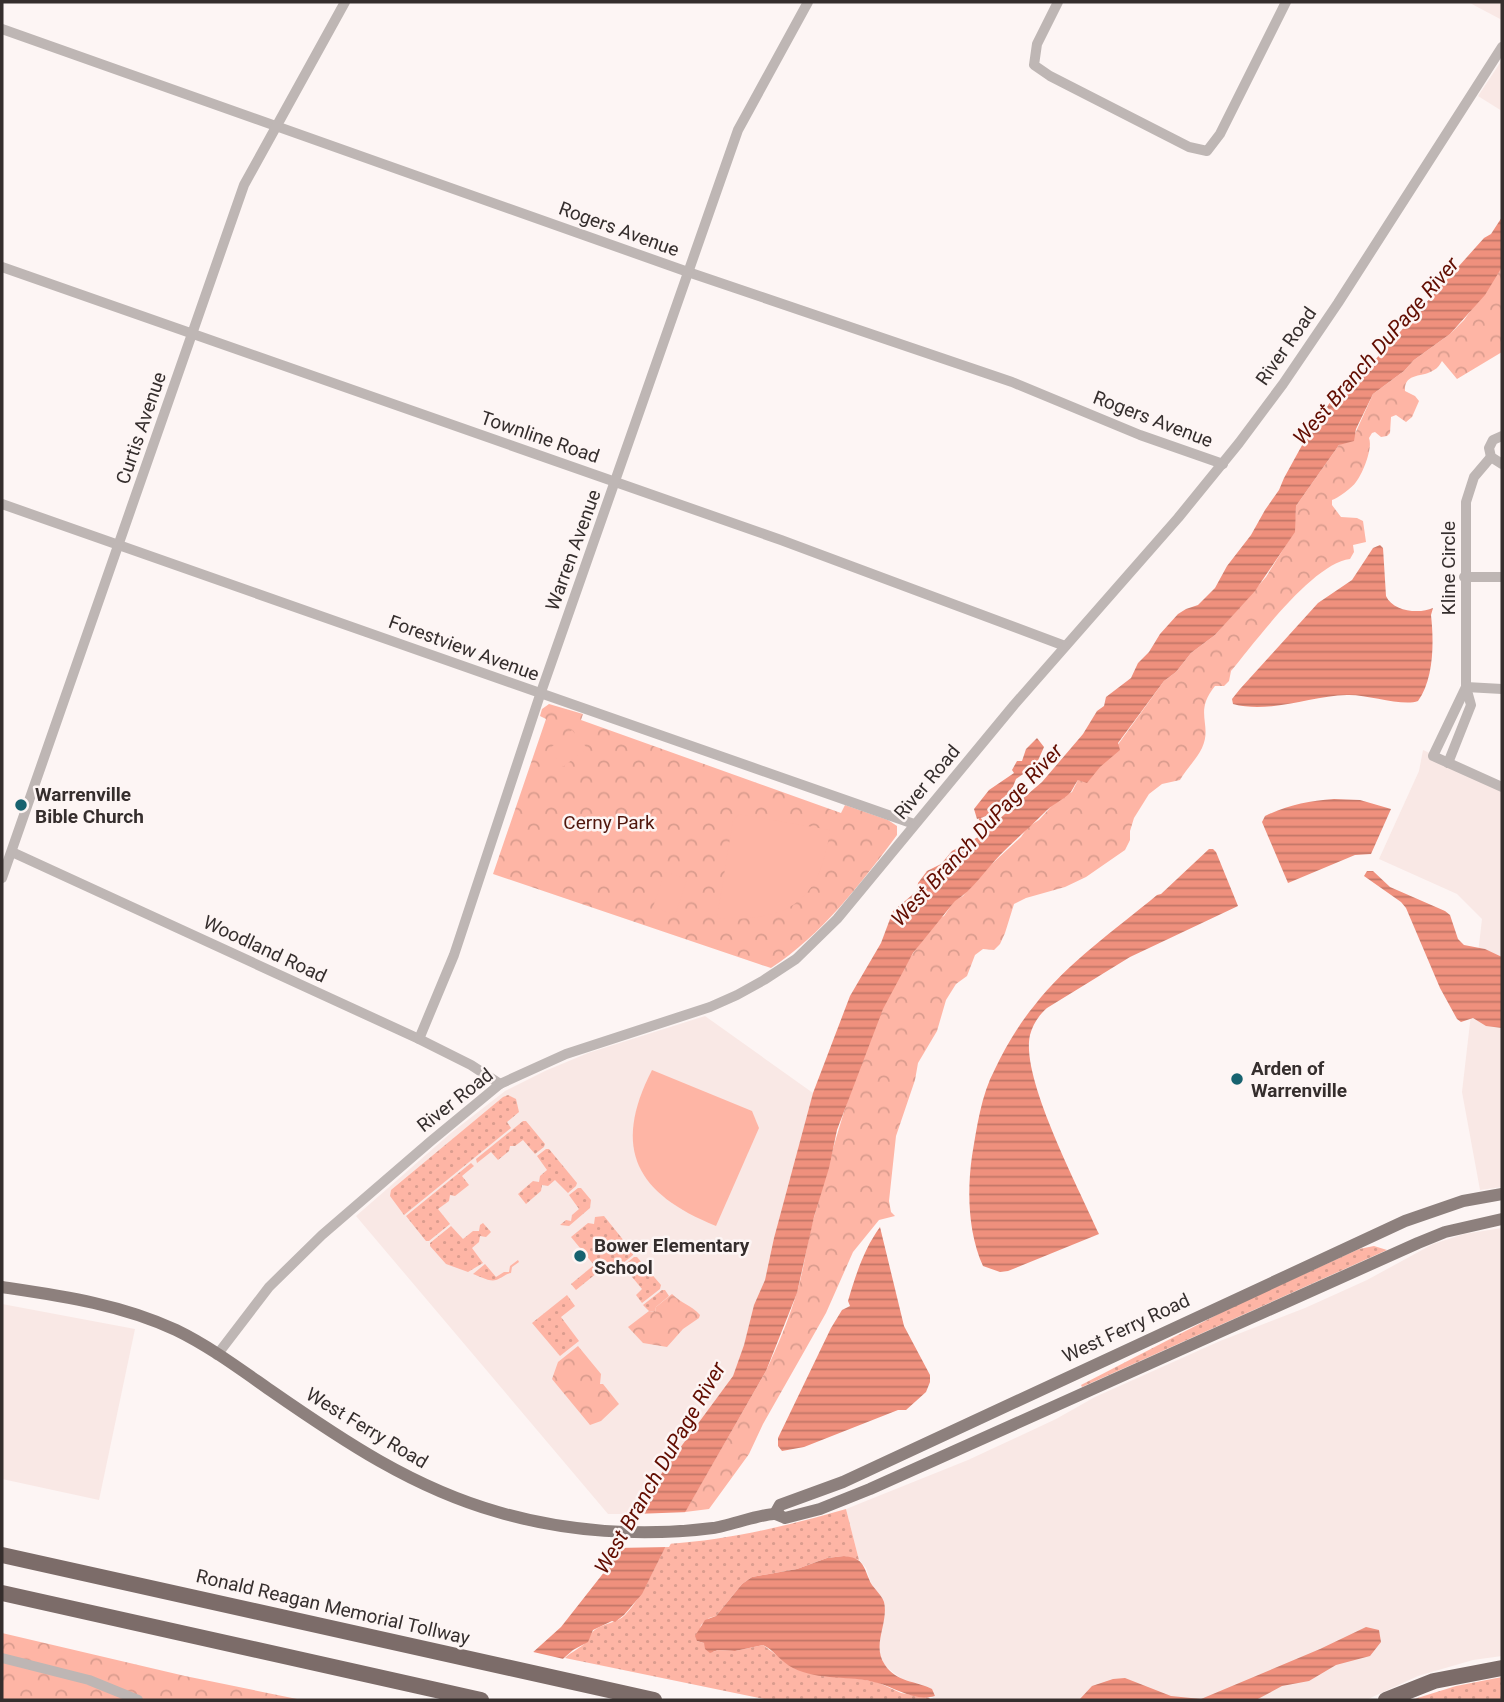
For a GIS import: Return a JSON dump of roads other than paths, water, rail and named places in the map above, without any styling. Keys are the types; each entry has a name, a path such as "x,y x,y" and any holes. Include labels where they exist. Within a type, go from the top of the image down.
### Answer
{"highway":[{"name":"Ronald Reagan Memorial Tollway","path":"2,1555 654,1700"},
{"path":"2,1593 481,1700"},
{"path":"1386,1700 1434,1681 1502,1668"}],"main road":[{"name":"West Ferry Road","path":"775,1514 780,1505 843,1482 1405,1221 1463,1201 1502,1194"},
{"name":"West Ferry Road","path":"2,1287 70,1297 119,1308 179,1332 348,1443 421,1484 499,1512 585,1529 674,1531 717,1527 775,1514 785,1518 820,1509 1418,1243 1445,1232 1502,1219"}],"street":[{"name":"Curtis Avenue","path":"2,878 244,185 345,2"},
{"name":"Warren Avenue","path":"419,1039 454,955 540,695 738,130 808,2"},
{"path":"1058,2 1035,49 1034,65 1050,76 1189,147 1207,151 1220,134 1286,2"},
{"name":"Rogers Avenue","path":"2,29 688,272 1012,382 1140,435 1223,464"},
{"name":"River Road","path":"217,1355 269,1287 322,1235 500,1084 566,1054 723,1002 796,959 830,926 1065,646 1223,464 1283,384 1338,303 1502,47"},
{"name":"Townline Road","path":"2,267 781,540 1065,646"},
{"name":"Kline Circle","path":"1466,687 1433,756 1448,763 1471,705 1466,687 1464,578 1467,493 1474,477 1491,457 1490,443 1502,436"},
{"path":"1491,457 1502,464"},
{"name":"Forestview Avenue","path":"2,504 540,695 914,824"},
{"path":"1464,578 1502,577"},
{"path":"1466,687 1502,689"},
{"path":"1448,763 1502,787"},
{"name":"Woodland Road","path":"12,852 419,1039 471,1065 500,1084"},
{"path":"2,1658 80,1677 138,1700"}],"waterway":[{"name":"West Branch DuPage River","path":"980,819 987,830"}],"place":[{"name":"Warrenville Bible Church","path":"21,805"},
{"name":"Arden of Warrenville","path":"1237,1079"},
{"name":"Bower Elementary School","path":"580,1256"}],"park label":[{"name":"Cerny Park","path":"609,822"}]}
